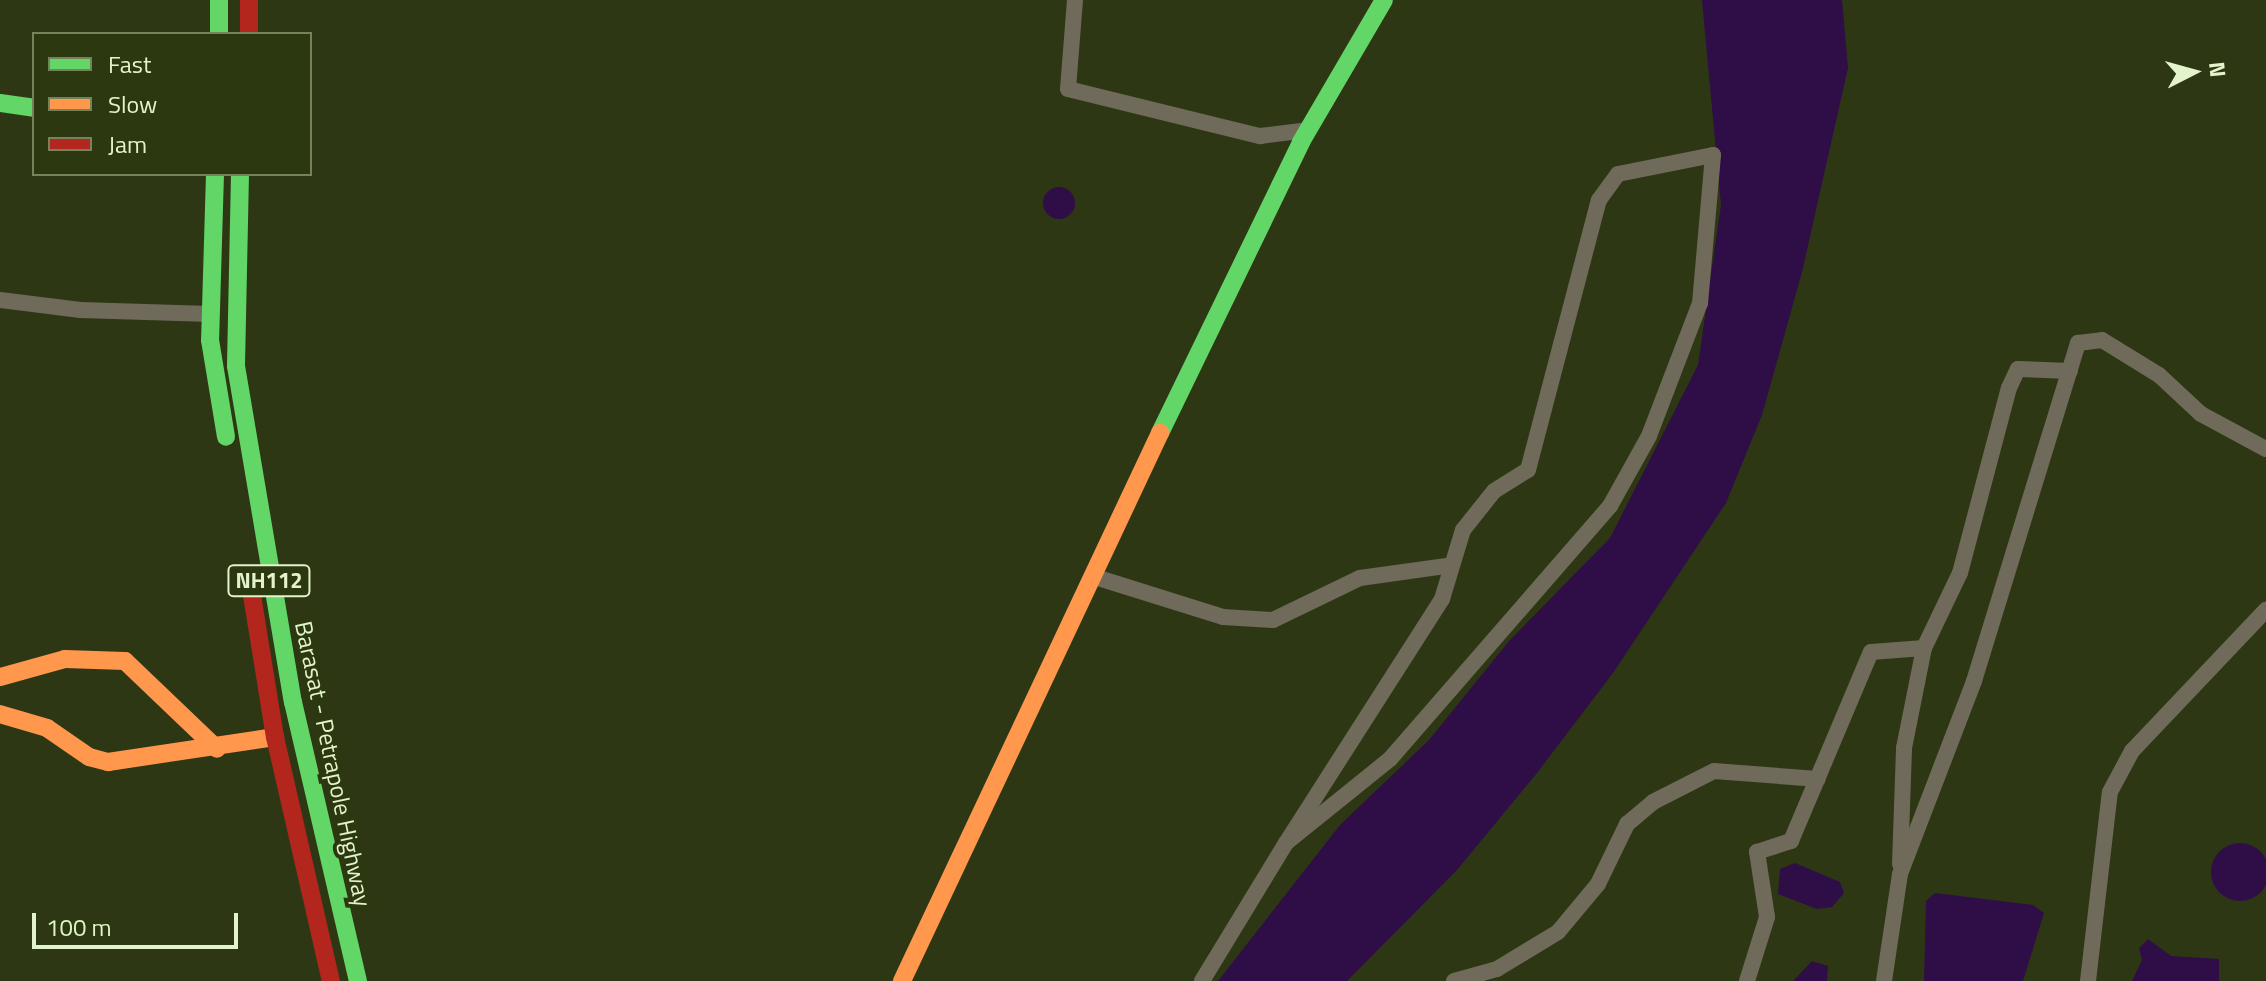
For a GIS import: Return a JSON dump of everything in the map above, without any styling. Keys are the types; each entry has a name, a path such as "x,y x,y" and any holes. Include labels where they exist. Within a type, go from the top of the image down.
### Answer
{"main road":[{"path":"219,0 219,32"},
{"path":"249,0 249,32"},
{"path":"902,981 1092,576 1308,130 1384,0"},
{"path":"0,103 32,108"},
{"path":"215,176 211,314 230,462"},
{"name":"Barasat - Petrapole Highway","path":"240,176 236,366 293,702 358,981"},
{"name":"Barasat - Petrapole Highway","path":"247,569 275,737 331,981"},
{"path":"0,677 65,659 125,661 217,749"},
{"path":"0,714 47,728 89,757 108,762 217,749 275,737"}],"street":[{"path":"1075,0 1068,89 1260,136 1308,130"},
{"path":"1202,981 1286,843 1442,599 1463,530 1494,491 1528,470 1599,200 1618,174 1713,155 1700,303 1649,436 1610,506 1400,749 1286,843"},
{"path":"0,300 80,310 211,314"},
{"path":"1900,874 1974,681 2078,343 2102,340 2159,375 2201,414 2266,449"},
{"path":"1884,981 1900,874 1904,748 1924,648 1960,573 2018,369 2070,371"},
{"path":"1092,576 1223,617 1273,620 1360,578 1452,565"},
{"path":"2088,981 2110,792 2132,751 2266,610"},
{"path":"1747,981 1767,917 1757,852 1791,841 1871,652 1924,648"},
{"path":"1454,981 1497,969 1558,932 1598,884 1627,824 1653,802 1714,771 1818,779"}],"shaded area":[{"path":"1702,0 1842,0 1848,68 1802,272 1762,415 1726,503 1613,673 1537,773 1457,870 1347,981 1218,981 1340,825 1429,740 1509,641 1610,538 1698,365 1721,205"},
{"path":"1059,187 1070,192 1075,203 1070,214 1059,219 1048,214 1043,203 1048,192"},
{"path":"2240,843 2261,851 2267,861 2267,883 2261,893 2240,901 2219,893 2211,872 2219,851"},
{"path":"1795,863 1840,882 1844,893 1832,907 1817,909 1778,894 1780,869"},
{"path":"1935,893 2033,905 2044,913 2023,981 1924,981 1926,901"},
{"path":"2148,939 2171,956 2219,959 2219,981 2132,981 2142,960 2139,948"},
{"path":"1812,961 1828,966 1827,981 1793,981"}],"traffic: fast":[{"path":"219,0 219,32"},
{"path":"1160,433 1301,142 1384,0"},
{"path":"0,103 32,108"},
{"path":"215,176 210,340 226,437"},
{"path":"240,176 236,366 293,702 358,981"}],"traffic: slow":[{"path":"902,981 1160,433"},
{"path":"0,677 65,659 125,661 217,749"},
{"path":"0,714 47,728 89,757 108,762 275,737"}],"traffic: jam":[{"path":"249,0 249,32"},
{"path":"250,583 275,737 331,981"}]}
